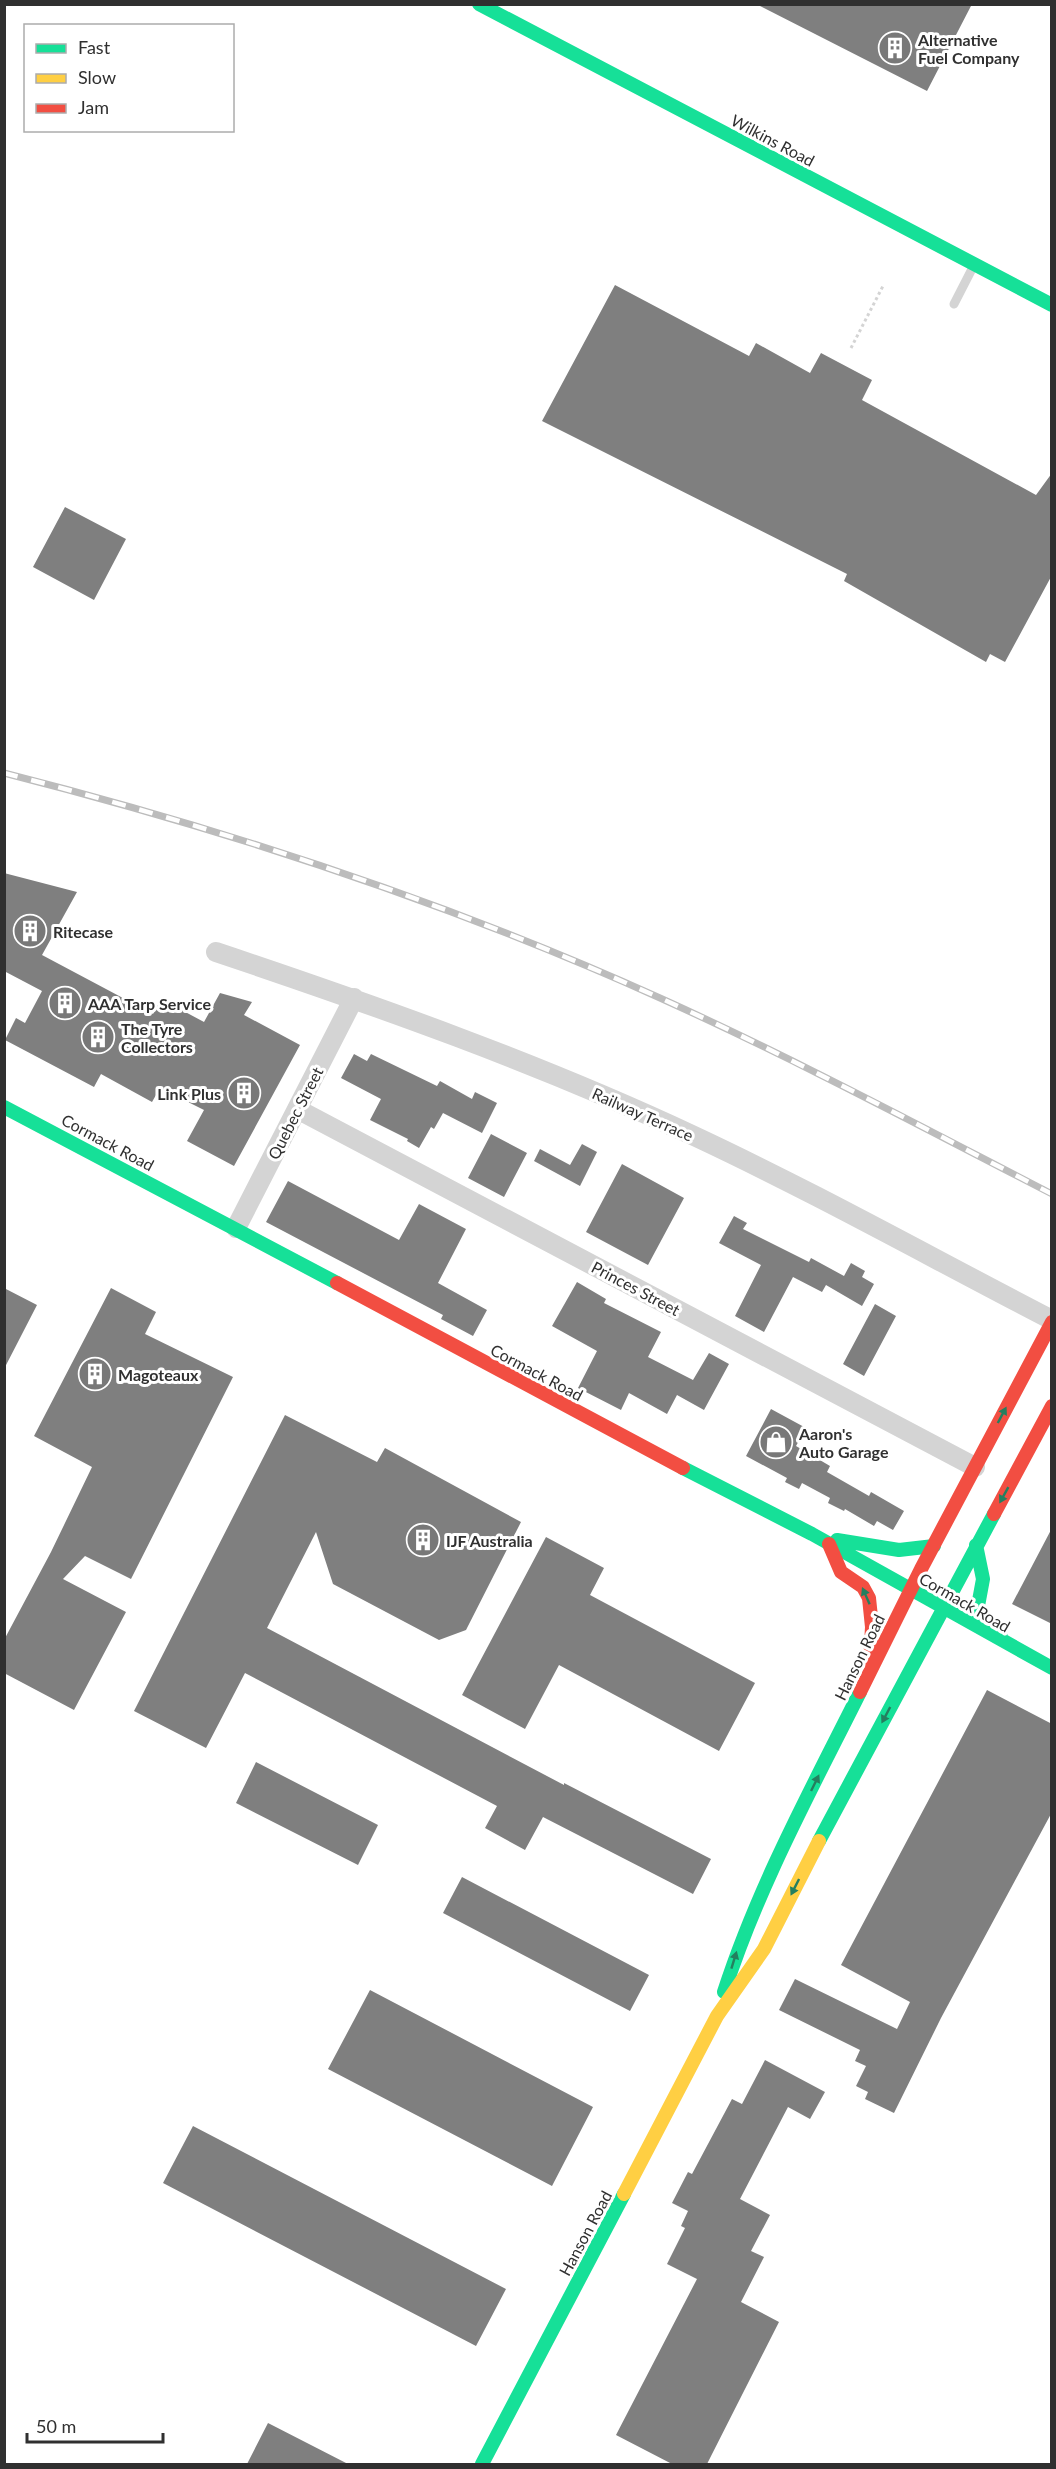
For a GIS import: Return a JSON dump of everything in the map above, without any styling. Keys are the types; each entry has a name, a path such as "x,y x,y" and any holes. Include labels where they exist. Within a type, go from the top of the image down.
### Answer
{"main road":[{"name":"Wilkins Road","path":"479,4 1052,305"},
{"name":"Cormack Road","path":"4,1107 236,1228 621,1436 812,1534 1052,1668"},
{"name":"Hanson Road","path":"717,2016 739,1946 770,1874 911,1590 1052,1321"},
{"name":"Hanson Road","path":"482,2464 717,2016 764,1949 976,1545 1052,1406"},
{"path":"812,1534 856,1545 910,1549 927,1549 934,1546"},
{"path":"829,1544 841,1572 863,1587 869,1598 872,1627 869,1674"},
{"path":"976,1545 982,1579 978,1598 980,1612 989,1625 1010,1646"},
{"path":"914,1664 928,1645 944,1633"},
{"path":"968,1636 1010,1646"}],"street":[{"name":"Railway Terrace","path":"216,952 354,998 471,1041 691,1135 1052,1321"},
{"name":"Quebec Street","path":"236,1228 354,998"},
{"name":"Princes Street","path":"297,1109 975,1467"}],"lane":[{"path":"954,304 975,265"}],"path":[{"path":"851,348 883,286"}],"building":[{"name":"Alternative Fuel Company","path":"756,4 972,4 927,91"},
{"path":"615,285 749,356 756,343 810,373 821,353 872,380 862,400 1036,495 1052,473 1052,575 1005,662 990,654 986,662 844,581 847,574 542,421"},
{"path":"65,507 126,539 94,600 33,567"},
{"path":"4,873 77,892 42,955 153,1014 161,999 204,1022 220,993 252,1002 244,1015 300,1045 234,1166 187,1141 204,1110 160,1088 152,1102 101,1074 94,1087 5,1040 16,1018 25,1023 42,991 4,971"},
{"path":"354,1054 367,1061 371,1054 437,1086 440,1081 472,1099 475,1092 497,1103 482,1133 443,1113 434,1129 431,1127 419,1148 407,1141 408,1139 370,1120 381,1099 341,1078"},
{"path":"491,1134 527,1153 504,1197 468,1178"},
{"path":"582,1144 597,1152 580,1186 534,1161 540,1149 570,1165"},
{"path":"622,1164 684,1198 648,1265 586,1232"},
{"path":"288,1181 399,1240 419,1204 466,1229 438,1283 487,1310 473,1336 441,1319 443,1315 266,1222"},
{"path":"734,1216 747,1223 743,1229 809,1262 811,1258 844,1276 851,1263 865,1271 862,1277 874,1284 862,1306 826,1285 822,1292 793,1277 764,1332 735,1316 761,1265 719,1243"},
{"path":"577,1282 606,1299 604,1303 661,1332 648,1357 693,1380 709,1353 729,1364 704,1410 677,1395 667,1414 629,1393 621,1410 578,1388 597,1351 552,1326"},
{"path":"4,1288 37,1305 4,1369"},
{"path":"111,1288 156,1312 145,1334 233,1377 131,1579 85,1556 63,1579 126,1612 74,1710 4,1673 4,1640 51,1552 92,1467 34,1436"},
{"path":"875,1304 896,1316 864,1376 843,1364"},
{"path":"771,1409 806,1428 796,1446 830,1466 827,1472 869,1496 871,1492 904,1511 893,1530 877,1521 874,1526 845,1509 844,1511 828,1503 830,1498 802,1483 799,1489 785,1482 787,1478 746,1456"},
{"path":"285,1415 377,1462 385,1448 521,1522 466,1630 439,1640 333,1584 316,1532 267,1628 564,1785 564,1783 711,1859 693,1894 543,1817 525,1850 485,1828 497,1806 245,1673 206,1748 134,1711"},
{"path":"1052,1528 1052,1624 1012,1604"},
{"path":"546,1537 604,1568 590,1595 755,1683 719,1751 559,1665 525,1729 462,1695"},
{"path":"987,1690 1052,1724 1052,1812 941,2018 894,2113 865,2099 868,2092 856,2086 866,2066 855,2061 860,2050 779,2010 795,1979 897,2029 910,2002 841,1965"},
{"path":"256,1762 378,1825 358,1865 236,1803"},
{"path":"462,1877 649,1975 630,2011 443,1913"},
{"path":"370,1990 593,2107 552,2186 328,2069"},
{"path":"765,2060 825,2092 810,2119 788,2107 740,2199 770,2215 751,2251 764,2257 741,2302 779,2322 707,2464 672,2464 616,2435 697,2279 667,2264 685,2228 681,2226 688,2211 672,2203 688,2172 692,2174 732,2099 742,2104"},
{"path":"193,2126 506,2289 476,2346 163,2183"},
{"path":"268,2423 348,2464 247,2464"}],"railway":[{"path":"4,773 171,819 337,871 581,963 710,1021 857,1093 1052,1194"}],"traffic: fast":[{"path":"479,4 1052,305"},
{"path":"4,1107 337,1283"},
{"path":"683,1468 812,1534 1052,1668"},
{"path":"819,1841 994,1514"},
{"path":"837,1540 899,1550 934,1546"},
{"path":"976,1545 983,1579 978,1606 989,1625 1001,1637"},
{"path":"724,1992 769,1877 860,1692"},
{"path":"482,2464 624,2194"}],"traffic: slow":[{"path":"624,2194 717,2016 764,1949 819,1841"}],"traffic: jam":[{"path":"337,1283 683,1468"},
{"path":"860,1692 921,1569 1052,1322"},
{"path":"994,1514 1052,1406"},
{"path":"829,1544 841,1572 863,1587 869,1598 872,1627 870,1661"}],"place":[{"name":"Alternative Fuel Company","path":"895,48"},
{"name":"Ritecase","path":"30,931"},
{"name":"AAA Tarp Service","path":"65,1003"},
{"name":"The Tyre Collectors","path":"98,1037"},
{"name":"Link Plus","path":"244,1093"},
{"name":"Magoteaux","path":"95,1374"},
{"name":"Aaron's Auto Garage","path":"776,1442"},
{"name":"IJF Australia","path":"423,1540"}]}
